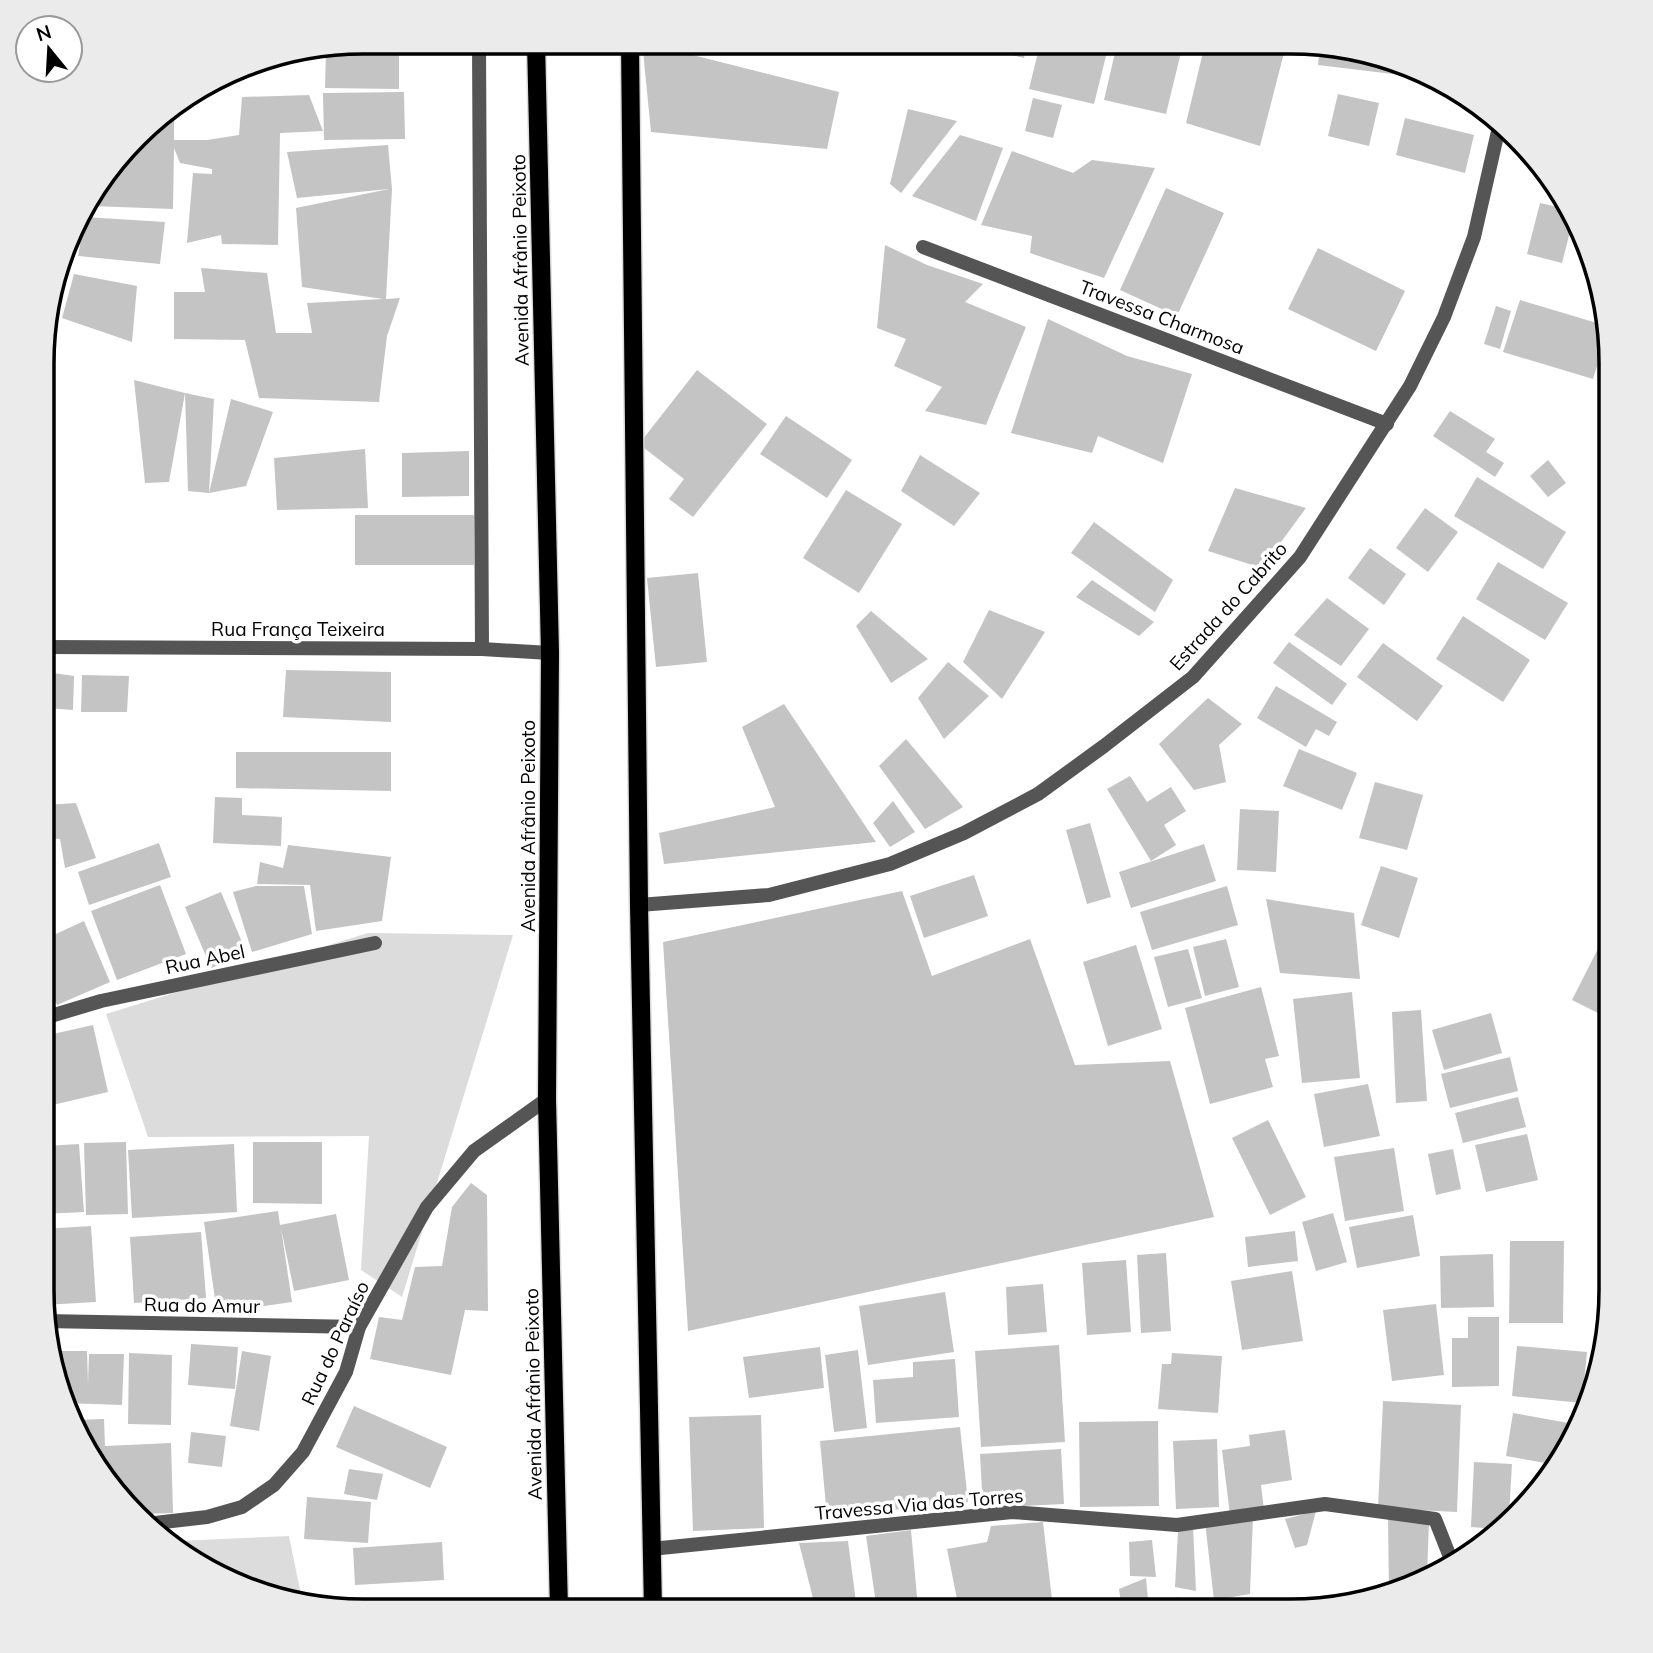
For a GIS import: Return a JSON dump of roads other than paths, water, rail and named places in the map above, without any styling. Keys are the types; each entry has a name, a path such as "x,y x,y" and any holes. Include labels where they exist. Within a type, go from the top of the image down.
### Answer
{"main road":[{"name":"Avenida Afrânio Peixoto","path":"536,54 550,653 547,1099 559,1599"},
{"path":"630,54 639,905 653,1599"}],"street":[{"path":"479,54 482,649"},
{"name":"Estrada do Cabrito","path":"639,905 769,895 890,864 964,833 1038,793 1193,677 1300,557 1410,387 1444,317 1474,237 1497,134"},
{"name":"Travessa Charmosa","path":"923,247 1387,424"},
{"name":"Rua França Teixeira","path":"54,647 482,649 550,653"},
{"name":"Rua Abel","path":"54,1015 101,1001 375,943"},
{"name":"Rua do Paraíso","path":"160,1522 207,1517 242,1507 274,1485 303,1452 346,1372 359,1327 427,1208 474,1151 547,1099"},
{"name":"Rua do Amur","path":"56,1321 359,1327"},
{"name":"Travessa Via das Torres","path":"651,1549 1012,1512 1177,1525 1325,1504 1435,1519 1449,1554"}]}
